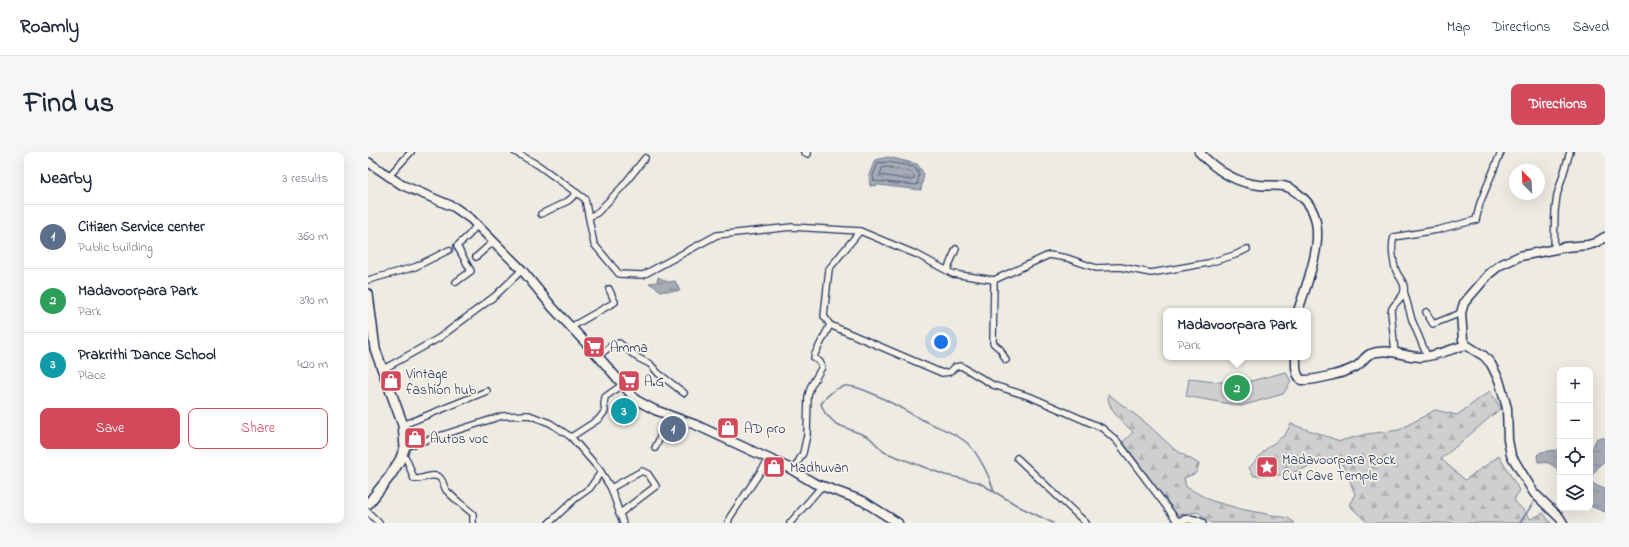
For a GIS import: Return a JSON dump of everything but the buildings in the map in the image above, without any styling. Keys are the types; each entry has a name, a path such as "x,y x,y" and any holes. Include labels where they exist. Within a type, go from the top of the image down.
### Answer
{"main road":[{"path":"1199,152 1220,172 1228,176 1260,186 1284,186 1291,188 1311,206 1318,239 1312,266 1299,308"},
{"path":"368,162 402,186 454,206 477,225 522,270 553,308 598,356 636,400 696,425 769,459 822,486 863,501 898,523"},
{"path":"1563,523 1560,518 1534,493 1511,455 1508,440 1507,408 1499,380 1491,364 1484,356 1466,345 1463,340 1460,313 1464,303 1489,274 1500,265 1516,257 1588,245 1605,237"},
{"path":"368,298 375,349 403,425 404,451 390,476 368,504"},
{"path":"1296,360 1296,371 1298,376 1301,380 1305,380 1315,379 1356,367 1371,354 1382,352 1419,357 1466,345"}],"street":[{"path":"388,177 411,152"},
{"path":"515,152 538,165 585,199 594,244 619,274 643,275 717,235 792,228 860,231 918,255 953,274 994,280 1050,255 1067,258 1096,268 1120,267 1151,273 1208,264 1235,255 1247,249"},
{"path":"1427,356 1412,320 1404,285 1395,268 1392,242 1394,237 1437,230 1476,220 1480,203 1501,152"},
{"path":"1554,250 1557,195 1570,152"},
{"path":"589,217 597,213 622,187 645,158"},
{"path":"541,214 568,201 577,194"},
{"path":"456,282 471,272 457,246 477,225"},
{"path":"860,231 829,269 824,316 830,325 942,373 950,372 955,367 961,366 993,385 1031,397 1102,428 1117,440 1177,522 1185,518 1202,523"},
{"path":"476,257 494,241"},
{"path":"947,270 956,249"},
{"path":"368,280 415,267 449,250"},
{"path":"382,370 439,338 495,296 522,270"},
{"path":"994,280 993,343 1000,349 1006,360"},
{"path":"571,327 615,302 609,289"},
{"path":"1395,353 1391,311 1393,305 1401,298 1404,290"},
{"path":"1426,312 1433,324 1460,313"},
{"path":"793,471 803,453 807,435 808,396 811,386 822,367 820,362 814,358 815,354 830,325"},
{"path":"598,356 611,346 620,343 638,358 650,364 658,373 684,393"},
{"path":"571,437 599,419 605,411 605,397 622,385"},
{"path":"403,425 486,391"},
{"path":"473,523 473,514 446,490 441,478 437,476 419,479 414,478 404,451 502,416 529,415 550,423 571,437 601,472 611,488 623,523"},
{"path":"655,448 663,433 664,425 669,415"},
{"path":"1017,458 1086,523"},
{"path":"728,523 769,459"},
{"path":"549,523 576,498 590,488 601,472"},
{"path":"611,488 642,472 648,474 656,486 620,514"},
{"path":"790,523 822,486"},
{"path":"368,512 379,523"}],"green space":[{"path":"1286,372 1291,382 1283,394 1241,406 1186,396 1189,379 1215,382 1247,382"},
{"path":"1490,391 1501,408 1441,459 1465,480 1499,456 1519,490 1514,500 1531,519 1543,513 1551,523 1368,523 1349,505 1355,494 1344,466 1329,462 1286,474 1254,476 1249,468 1267,448 1285,435 1291,424 1340,441 1367,434 1399,430 1435,410 1457,415"},
{"path":"1108,394 1146,423 1174,449 1199,464 1196,473 1184,478 1186,487 1212,501 1245,510 1288,518 1295,523 1211,523 1198,512 1177,515 1123,442 1133,432 1113,410 1108,400"}],"water":[{"path":"888,157 917,164 924,174 921,190 879,185 870,186 869,175 875,160"},
{"path":"658,277 668,282 675,281 680,291 661,291 649,283 657,282"},
{"path":"1597,438 1605,438 1605,460 1593,474 1593,447"},
{"path":"1557,450 1557,470 1550,464 1538,462 1537,455 1541,452"},
{"path":"1593,483 1605,489 1605,512 1593,507"}],"waterway":[{"path":"994,492 992,486 990,479 987,472 975,452 966,442 951,433 874,394 853,387 845,386 837,388 828,395 821,404 825,413 836,424 869,437 884,452 945,475 978,482 1020,507 1053,523"},
{"path":"1520,523 1535,500"}],"place":[{"name":"Amma","path":"594,347"},
{"name":"Vintage fashion hub","path":"391,381"},
{"name":"A.G","path":"629,381"},
{"name":"Madavoorpara Park","path":"1237,388"},
{"name":"Prakrithi Dance School","path":"624,411"},
{"name":"AD pro","path":"728,428"},
{"name":"Citizen Service center","path":"673,429"},
{"name":"Autos voc","path":"415,438"},
{"name":"Madhuvan","path":"774,467"},
{"name":"Madavoorpara Rock Cut Cave Temple","path":"1267,467"}]}
